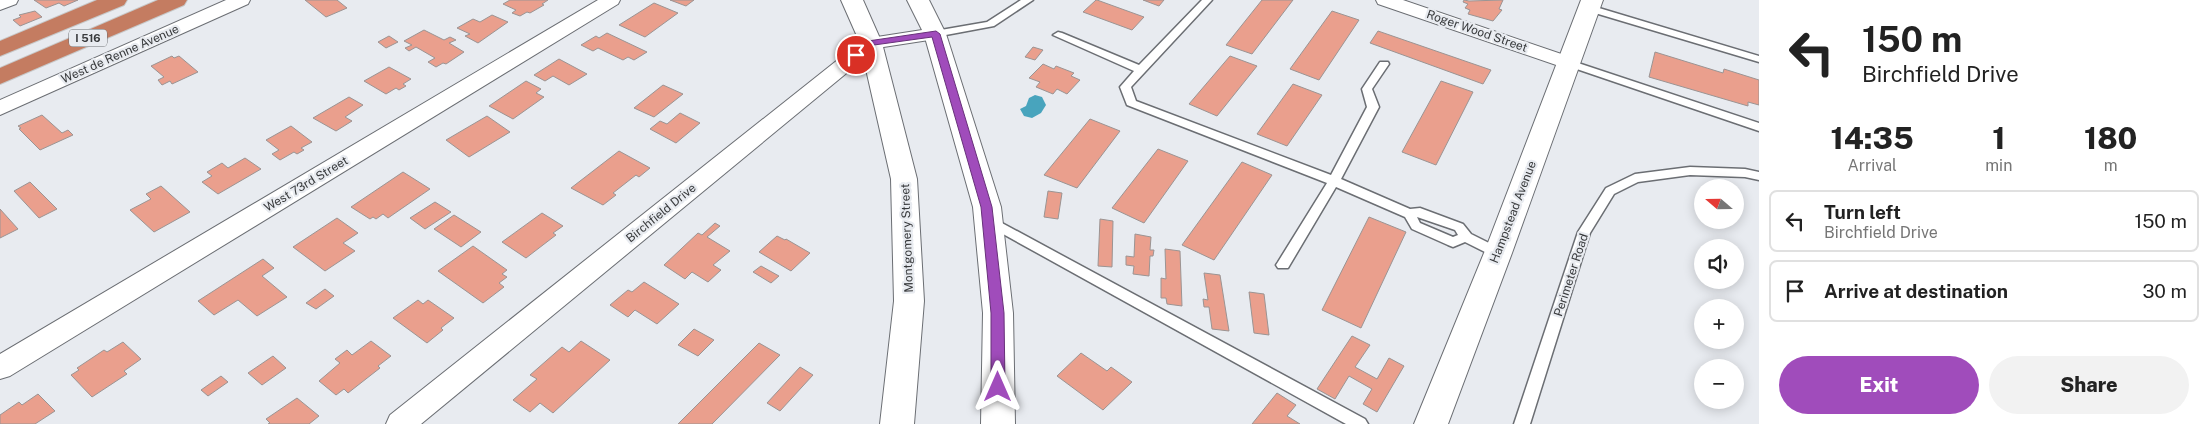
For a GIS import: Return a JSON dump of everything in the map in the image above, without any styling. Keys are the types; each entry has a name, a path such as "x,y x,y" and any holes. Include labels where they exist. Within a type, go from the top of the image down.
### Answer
{"highway":[{"name":"I 516","path":"0,49 116,0"},
{"name":"I 516","path":"0,77 176,0"}],"street":[{"path":"0,4 9,0"},
{"name":"West de Renne Avenue","path":"0,108 241,0"},
{"name":"West 73rd Street","path":"0,368 611,0"},
{"name":"Montgomery Street","path":"852,0 871,43 904,179 909,301 897,424"},
{"path":"918,0 936,34 987,207 998,313 998,424"},
{"name":"Roger Wood Street","path":"1385,0 1569,63"},
{"name":"Hampstead Avenue","path":"1431,424 1498,253 1590,4"},
{"path":"871,43 936,34"},
{"name":"Birchfield Drive","path":"400,424 871,43"}],"lane":[{"path":"936,34 990,24 1028,0"},
{"path":"1207,0 1126,87 1131,103 1334,181 1409,214 1420,212 1459,228 1466,237 1498,253"},
{"path":"1590,4 1759,59"},
{"path":"1058,36 1142,70"},
{"path":"1569,63 1759,127"},
{"path":"1283,265 1334,181 1373,107 1367,89 1384,64"},
{"name":"Perimeter Road","path":"1522,424 1584,232 1610,191 1635,178 1690,171 1744,173 1759,176"},
{"path":"988,221 1360,424"}],"water":[{"path":"1035,95 1042,97 1046,105 1041,113 1032,118 1024,116 1020,109 1026,106 1029,98"}],"building":[{"path":"34,0 78,0 64,6 59,3 46,8"},
{"path":"305,0 337,0 347,8 326,17"},
{"path":"510,0 548,0 542,4 544,5 530,13 527,12 520,16 512,13 516,10 503,4"},
{"path":"670,0 694,0 686,6"},
{"path":"1096,0 1144,17 1132,30 1083,12"},
{"path":"1143,0 1164,0 1159,6"},
{"path":"1262,0 1293,0 1252,54 1226,45"},
{"path":"1464,0 1503,0 1499,9 1502,10 1493,21 1468,14 1470,10 1465,8 1468,4 1463,2"},
{"path":"654,3 678,13 645,37 619,25"},
{"path":"35,11 42,17 20,26 13,20 21,17 19,15"},
{"path":"1332,11 1359,20 1319,80 1290,69"},
{"path":"492,15 508,22 478,43 465,36 470,34 457,28 473,19 480,22"},
{"path":"424,30 444,40 450,37 456,40 449,43 464,52 446,64 443,63 436,67 428,62 435,58 416,47 409,51 405,48 412,45 404,41"},
{"path":"1378,31 1491,70 1483,84 1370,43"},
{"path":"607,33 647,52 634,60 628,57 623,60 598,48 593,51 581,45 596,36 599,38"},
{"path":"389,36 398,42 386,48 378,42"},
{"path":"1033,47 1043,50 1035,60 1025,57"},
{"path":"1655,52 1723,73 1724,69 1759,80 1759,105 1748,102 1748,106 1649,77"},
{"path":"172,56 174,58 179,56 198,72 172,84 170,81 162,85 158,80 164,77 151,66"},
{"path":"1230,56 1257,66 1217,116 1189,104"},
{"path":"559,59 587,74 569,85 553,76 545,81 534,75"},
{"path":"1043,64 1054,69 1056,66 1074,73 1071,76 1080,80 1067,94 1057,89 1053,94 1036,87 1040,82 1029,78"},
{"path":"389,67 411,79 403,84 406,86 399,90 396,88 386,94 364,81"},
{"path":"526,81 541,89 536,93 544,97 513,119 489,106"},
{"path":"1441,81 1473,92 1436,165 1402,152"},
{"path":"1293,84 1322,95 1287,146 1257,134"},
{"path":"663,85 683,94 654,117 634,108"},
{"path":"349,97 363,105 345,117 352,121 336,131 313,118"},
{"path":"680,113 700,123 676,143 650,129 660,121 667,124"},
{"path":"42,115 62,133 68,130 73,135 40,150 18,126"},
{"path":"487,116 510,132 469,157 446,140"},
{"path":"1090,119 1120,131 1077,188 1044,175"},
{"path":"291,126 312,142 301,148 304,150 297,154 294,152 280,160 272,154 279,150 266,140"},
{"path":"1158,149 1188,161 1144,223 1112,208"},
{"path":"619,151 650,168 639,177 636,175 613,193 616,195 603,205 571,188"},
{"path":"245,158 261,169 218,194 202,182 212,176 207,172 222,163 228,168"},
{"path":"1242,162 1272,175 1214,260 1182,245"},
{"path":"403,172 430,189 388,218 383,214 376,219 373,217 370,219 351,207"},
{"path":"30,182 57,209 39,218 14,191"},
{"path":"161,186 190,212 154,232 130,210 151,199 146,194"},
{"path":"1048,191 1062,193 1058,219 1044,217"},
{"path":"435,202 451,212 425,229 410,218"},
{"path":"0,209 18,229 0,238"},
{"path":"542,213 563,226 553,233 556,235 526,258 502,242"},
{"path":"454,215 481,232 461,247 434,229"},
{"path":"1369,217 1406,232 1361,328 1322,310"},
{"path":"337,218 358,233 343,243 355,251 325,271 293,247"},
{"path":"1100,219 1113,221 1112,267 1098,266"},
{"path":"715,223 720,226 707,237 730,251 713,265 721,270 708,282 692,272 685,279 664,265 698,233 702,235"},
{"path":"1135,234 1151,237 1150,250 1154,250 1153,256 1150,256 1149,276 1133,274 1134,266 1126,265 1126,256 1134,257"},
{"path":"777,236 810,253 791,271 759,252"},
{"path":"473,246 507,270 502,274 507,277 499,283 504,287 483,303 438,271"},
{"path":"1165,249 1180,251 1182,306 1167,304 1166,298 1161,298 1161,278 1166,279"},
{"path":"263,259 274,268 262,276 287,297 257,316 238,300 214,315 198,301"},
{"path":"761,266 779,276 771,283 753,272"},
{"path":"1204,273 1220,275 1229,331 1212,329 1209,307 1204,307 1203,299 1208,300"},
{"path":"644,282 679,304 657,324 635,310 628,317 610,305 628,290 632,292"},
{"path":"325,289 334,296 316,309 306,303"},
{"path":"1249,292 1264,294 1269,335 1254,333"},
{"path":"418,300 423,304 428,300 454,318 427,343 393,318"},
{"path":"694,329 714,340 698,356 678,345"},
{"path":"1352,336 1370,345 1355,367 1377,379 1389,358 1404,366 1377,412 1363,404 1372,389 1349,376 1335,399 1317,389"},
{"path":"371,341 391,356 378,366 380,368 348,393 344,389 336,395 319,381 340,363 335,359 347,350 352,355"},
{"path":"581,341 610,360 553,413 540,403 530,412 513,400 537,379 530,375 562,347 569,352"},
{"path":"123,342 141,359 124,371 127,374 92,397 71,375 79,370 77,368 104,350 107,352"},
{"path":"759,343 780,355 712,424 678,424"},
{"path":"1081,353 1107,371 1111,367 1132,382 1103,410 1057,376"},
{"path":"273,356 286,368 262,385 248,373"},
{"path":"800,367 813,375 780,411 767,403"},
{"path":"221,376 228,382 208,396 201,390"},
{"path":"1277,393 1296,405 1287,416 1300,424 1252,424"},
{"path":"38,394 55,411 35,424 0,424 0,415 19,402 22,405"},
{"path":"297,398 319,416 309,424 268,424 270,423 266,419"}],"route":[{"path":"856,55 871,43 936,34 987,207 998,313 998,387"}]}
